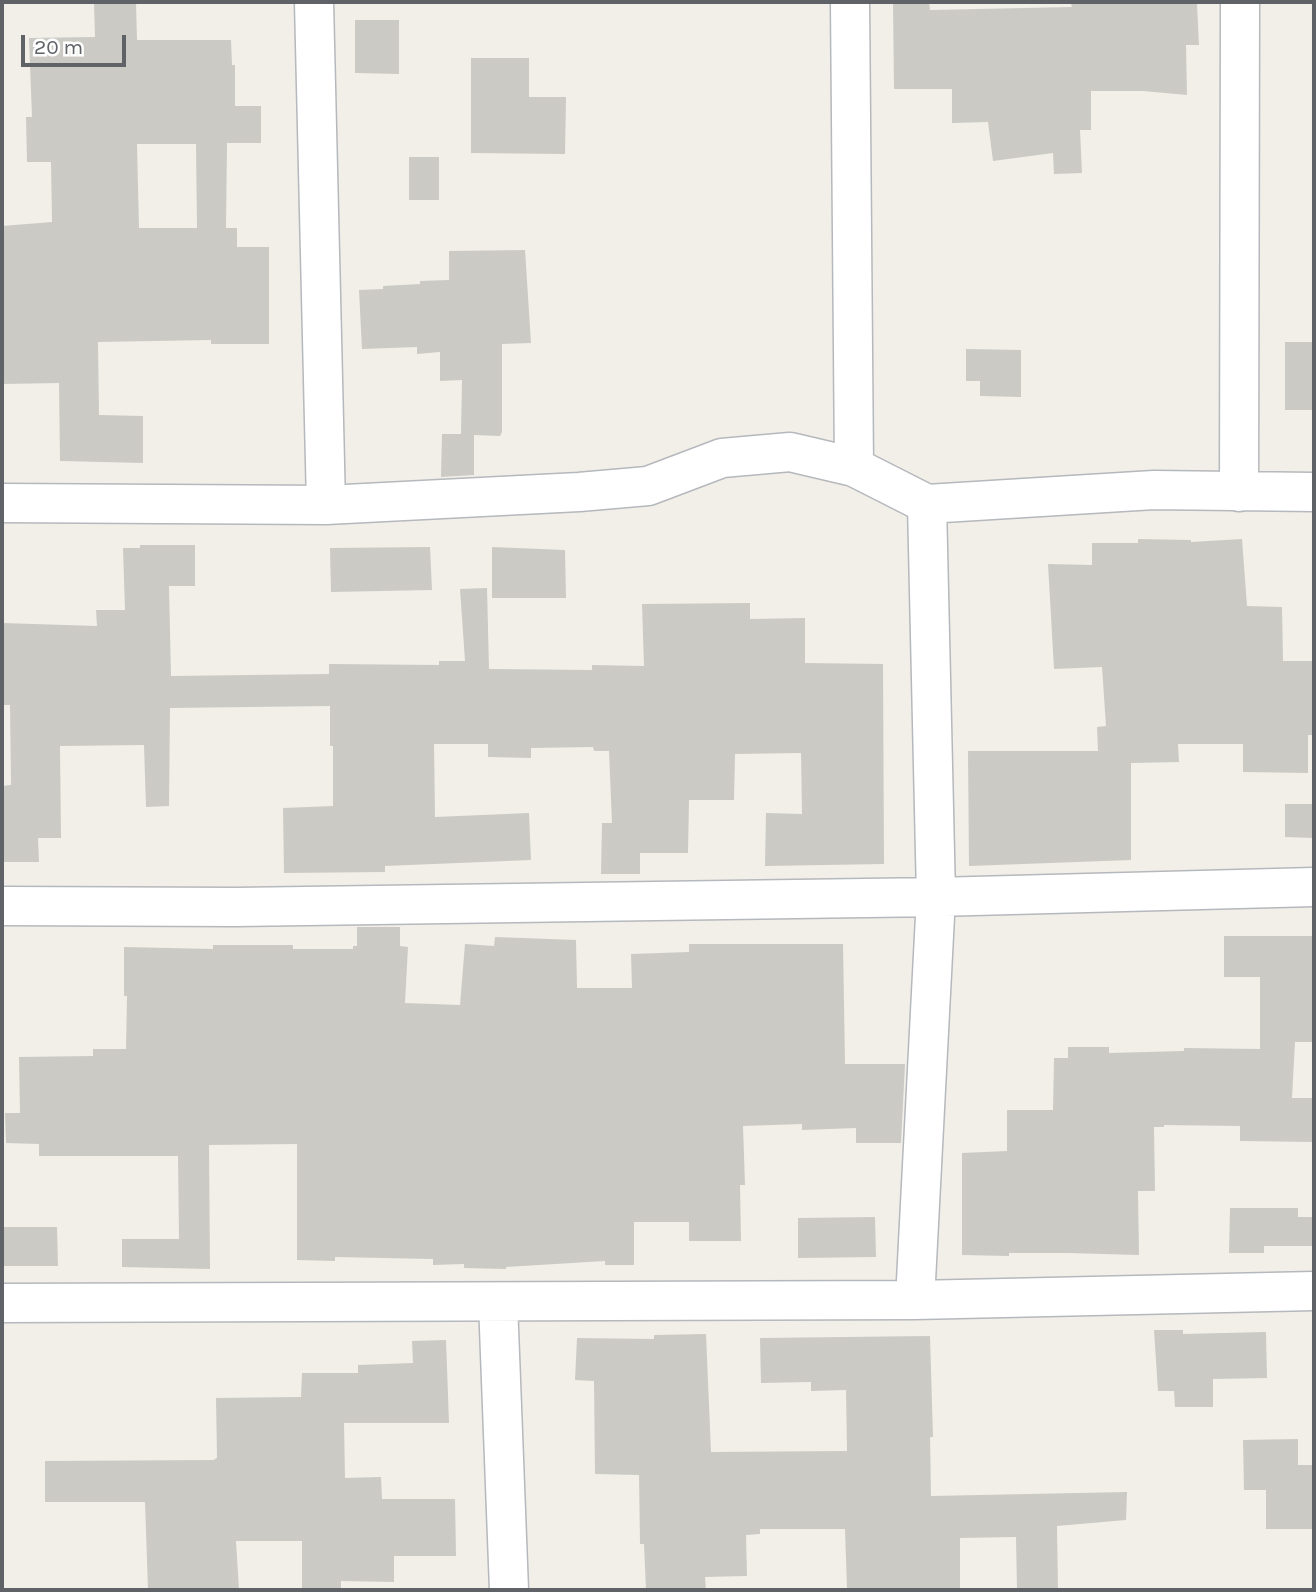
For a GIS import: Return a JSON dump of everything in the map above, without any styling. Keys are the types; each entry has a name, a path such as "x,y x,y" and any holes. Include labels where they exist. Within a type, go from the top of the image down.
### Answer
{"street":[{"path":"314,2 326,505"},
{"path":"850,2 854,467"},
{"path":"1239,492 1240,2"},
{"path":"2,503 326,505 648,486 722,458 790,452 854,467 927,504 1154,490 1314,492"},
{"path":"915,1300 936,897 927,504"},
{"path":"2,906 236,907 936,897 1314,887"},
{"path":"2,1303 915,1300 1314,1291"},
{"path":"498,1302 509,1590"}],"building":[{"path":"94,2 136,2 137,40 231,40 232,65 235,65 235,106 261,106 261,143 227,143 226,228 237,228 237,247 269,247 269,344 211,344 211,340 98,342 99,415 143,416 143,463 60,461 59,383 2,384 2,226 52,222 51,162 27,162 26,117 32,117 29,38 95,37","holes":["137,144 196,144 197,228 139,228"]},
{"path":"893,2 929,2 930,10 1072,7 1071,4 1197,4 1199,45 1186,45 1187,95 1143,91 1091,91 1091,130 1080,130 1082,173 1054,174 1053,153 993,161 988,122 952,123 952,89 894,89"},
{"path":"355,20 399,20 399,74 355,73"},
{"path":"471,58 529,58 529,97 566,97 565,154 471,153"},
{"path":"409,157 439,157 439,200 409,200"},
{"path":"525,250 531,343 502,344 502,432 500,436 474,435 474,475 441,477 442,434 461,434 462,380 440,381 440,352 417,354 417,347 362,349 359,290 420,284 420,281 449,280 449,251"},
{"path":"1285,342 1314,342 1314,410 1285,410"},
{"path":"966,349 1021,350 1021,397 980,396 980,381 966,381"},
{"path":"1138,539 1191,542 1242,539 1247,606 1282,607 1283,661 1314,661 1314,735 1308,735 1308,773 1243,772 1243,744 1178,744 1179,762 1131,763 1131,860 969,866 968,751 1098,751 1097,727 1106,726 1102,667 1054,669 1048,564 1092,565 1092,543 1138,543"},
{"path":"140,545 195,545 195,586 169,586 171,676 329,674 329,664 439,665 439,661 465,661 460,589 487,588 489,669 592,670 592,665 644,666 642,604 750,603 750,619 805,618 805,663 883,664 884,864 765,866 766,813 802,814 801,753 735,754 734,800 689,800 688,853 640,853 640,874 601,874 602,823 612,823 609,751 594,751 593,747 531,748 531,758 488,757 488,744 434,744 435,817 529,813 531,860 385,866 385,872 284,873 283,808 333,806 330,706 170,708 169,806 146,807 144,745 60,746 61,838 38,838 39,862 2,862 2,786 11,785 10,705 2,705 2,623 97,626 96,610 125,610 123,548 140,548"},
{"path":"430,547 432,590 331,592 330,548"},
{"path":"492,547 565,550 566,598 492,598"},
{"path":"1285,804 1314,804 1314,838 1285,837"},
{"path":"357,927 400,927 400,946 408,947 405,1003 460,1005 465,944 494,946 495,937 576,940 577,988 632,988 631,954 689,952 689,944 843,944 845,1064 905,1064 901,1143 856,1143 856,1128 802,1130 802,1124 743,1126 745,1185 740,1185 741,1241 689,1241 689,1222 634,1222 634,1265 605,1265 605,1261 506,1269 464,1268 464,1264 433,1265 433,1259 335,1257 335,1261 297,1260 297,1144 209,1145 210,1269 122,1267 122,1239 179,1239 178,1156 39,1156 39,1144 6,1143 5,1113 20,1113 19,1057 93,1056 93,1049 126,1049 124,947 213,949 213,945 293,945 293,949 353,949 353,946 357,946"},
{"path":"1224,936 1314,936 1314,1042 1295,1042 1292,1098 1314,1098 1314,1142 1240,1141 1240,1126 1154,1127 1155,1191 1138,1191 1139,1255 962,1255 962,1153 1007,1151 1007,1110 1053,1110 1054,1058 1068,1058 1068,1047 1109,1047 1109,1053 1184,1051 1184,1048 1260,1049 1260,977 1224,977"},
{"path":"1230,1208 1298,1208 1298,1217 1314,1217 1314,1246 1264,1246 1264,1253 1229,1253"},
{"path":"875,1217 876,1257 798,1258 798,1218"},
{"path":"2,1227 57,1227 58,1266 2,1266"},
{"path":"1154,1330 1183,1330 1183,1334 1266,1332 1267,1378 1213,1379 1213,1407 1175,1407 1174,1391 1158,1391"},
{"path":"706,1334 711,1452 847,1451 846,1390 811,1391 811,1382 761,1383 760,1338 930,1336 933,1437 930,1437 931,1496 1127,1492 1126,1520 1057,1526 1058,1590 1017,1590 1016,1537 960,1538 960,1590 847,1590 845,1529 760,1529 760,1534 746,1535 747,1576 705,1577 706,1590 646,1590 644,1544 640,1544 639,1475 595,1474 594,1381 575,1380 577,1338 654,1339 654,1335"},
{"path":"446,1340 449,1423 344,1423 345,1478 381,1477 382,1499 455,1499 456,1556 394,1556 394,1582 341,1581 341,1590 302,1590 302,1541 236,1541 239,1590 148,1590 145,1502 45,1502 45,1461 213,1460 217,1458 216,1398 301,1397 302,1373 358,1373 358,1365 413,1363 412,1341"},
{"path":"1298,1439 1298,1465 1314,1465 1314,1529 1266,1529 1266,1490 1244,1490 1243,1440"}]}
